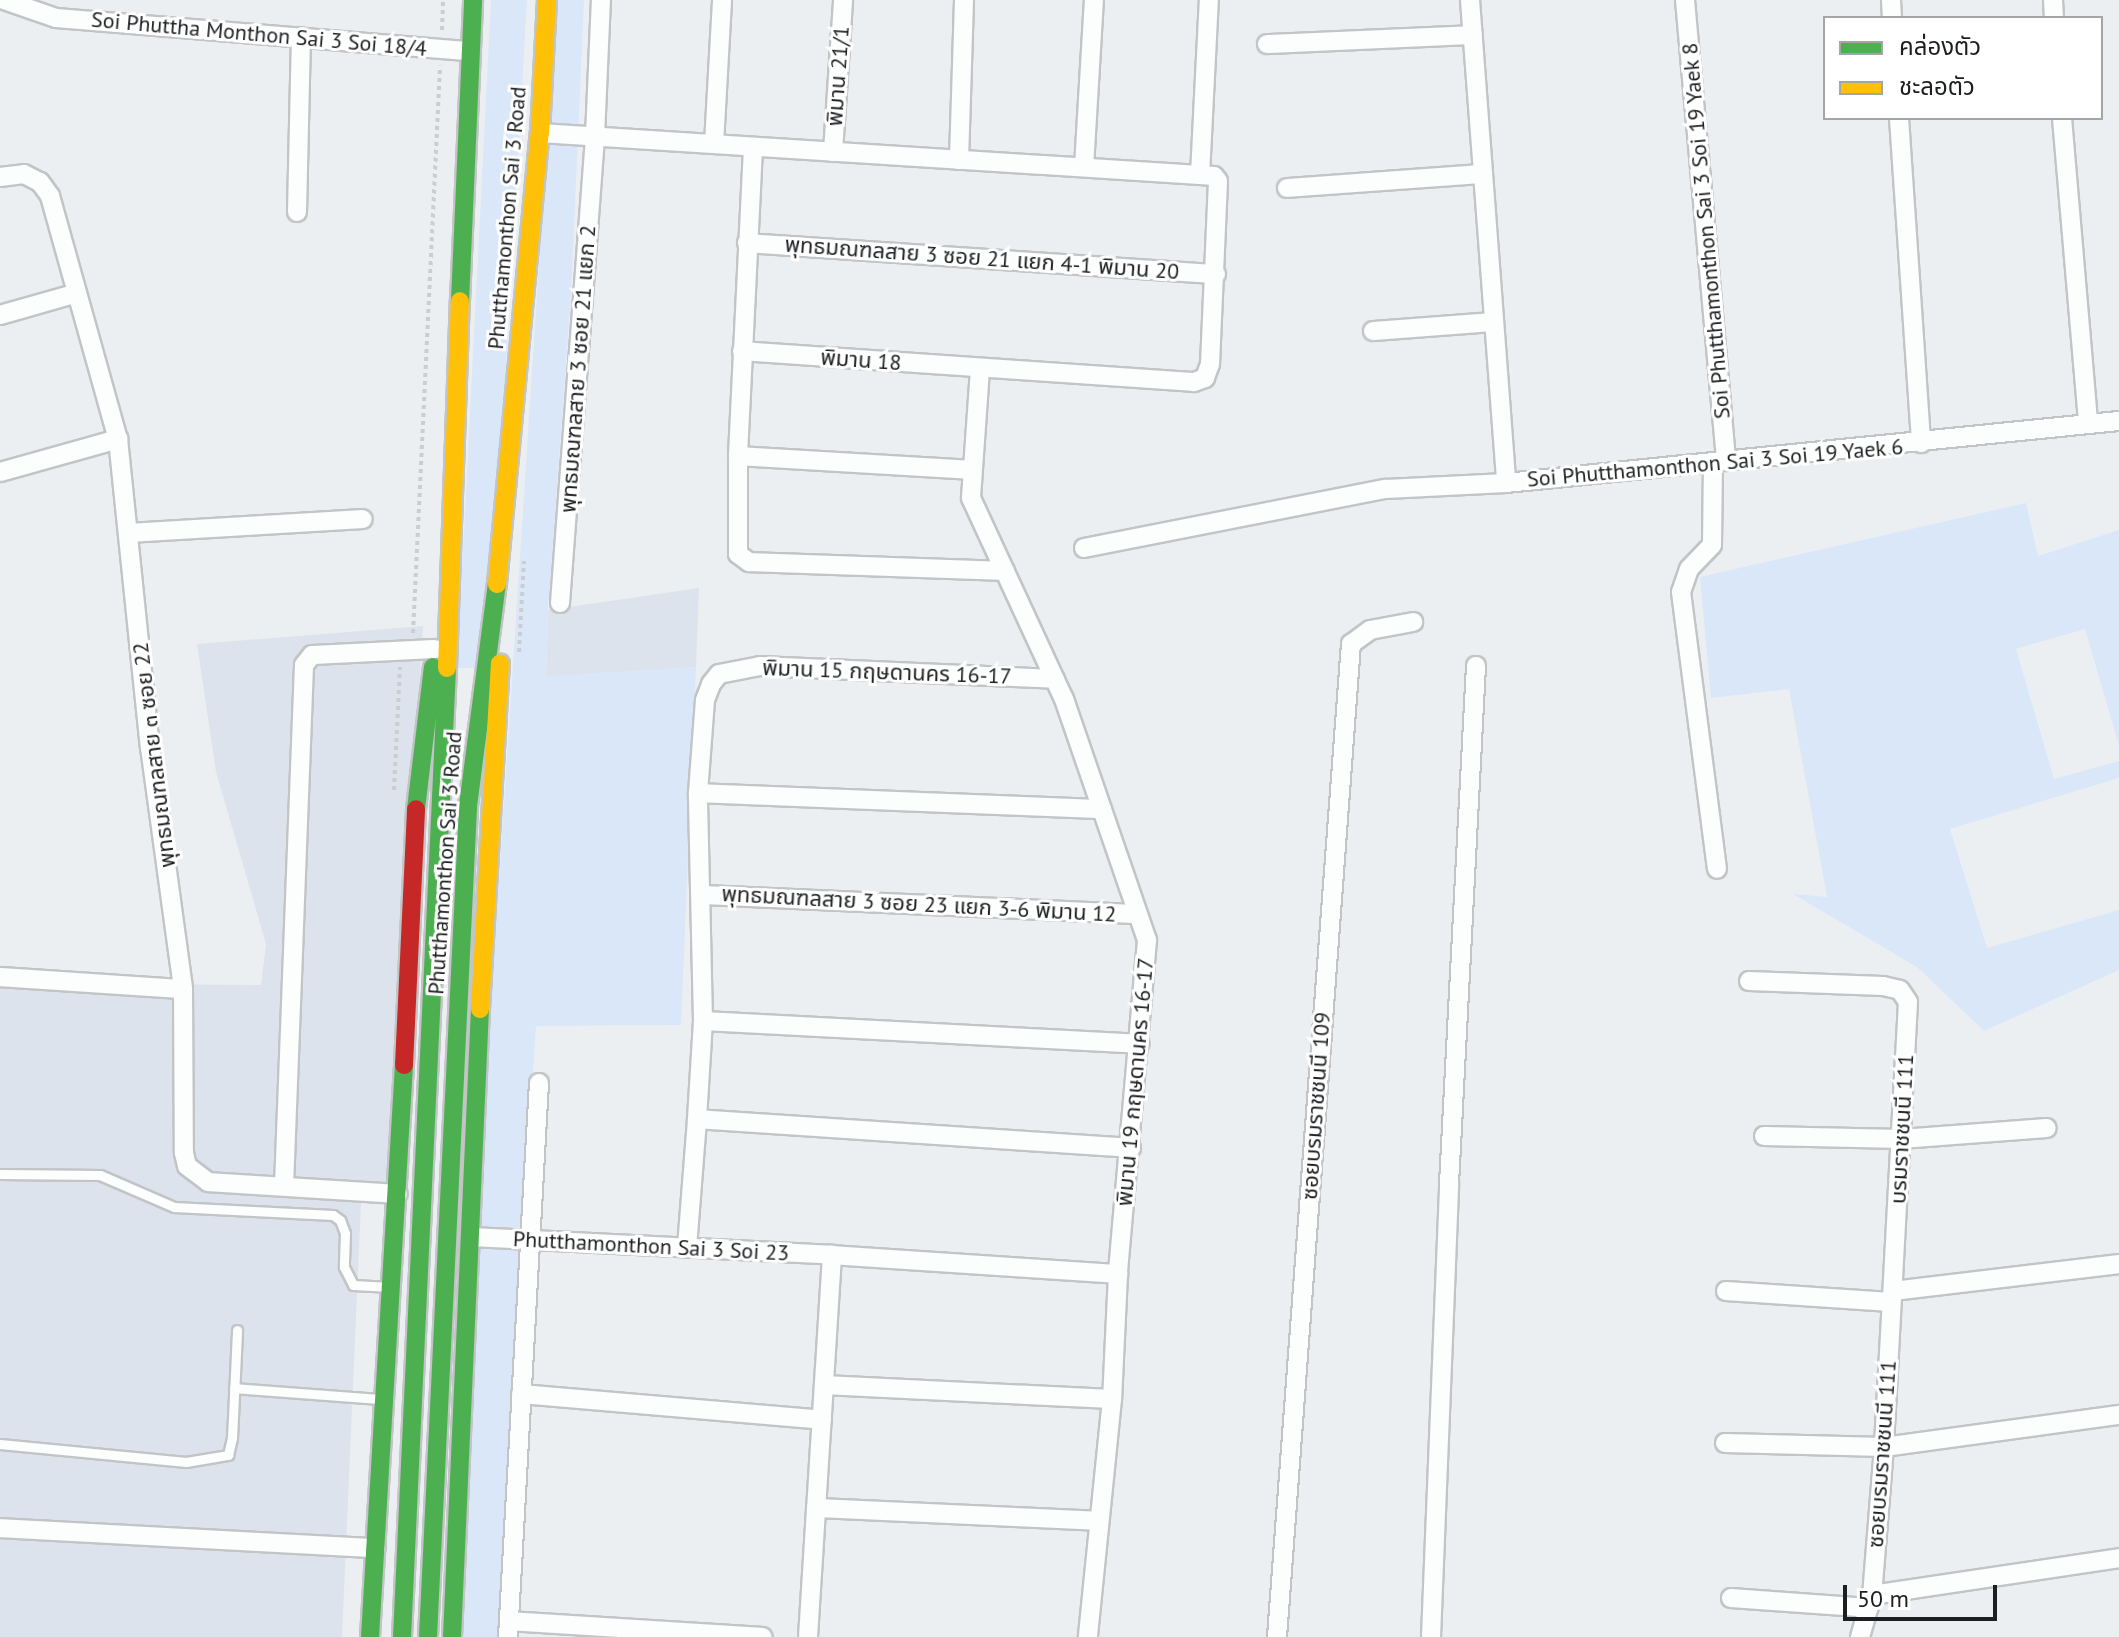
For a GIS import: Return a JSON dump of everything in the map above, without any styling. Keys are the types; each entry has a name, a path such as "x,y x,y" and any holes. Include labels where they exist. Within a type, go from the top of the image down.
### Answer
{"main road":[{"name":"Phutthamonthon Sai 3 Road","path":"402,1637 443,806 450,542 473,0"},
{"name":"Phutthamonthon Sai 3 Road","path":"428,1637 468,806 502,546 540,133 547,0"},
{"path":"370,1637 398,1194 415,814 450,542"},
{"path":"450,1634 487,850 500,686 502,546"},
{"path":"372,1605 379,1631 384,1637"}],"street":[{"name":"Soi Phuttha Monthon Sai 3 Soi 18/4","path":"4,0 56,18 470,51"},
{"name":"พุทธมณฑลสาย 3 ซอย 21 แยก 2","path":"560,603 595,136 601,0"},
{"path":"714,144 722,0"},
{"name":"พิมาน 21/1","path":"833,152 843,0"},
{"path":"959,160 964,0"},
{"path":"1084,167 1094,0"},
{"path":"1200,175 1209,0"},
{"name":"Soi Phutthamonthon Sai 3 Soi 19 Yaek 6","path":"1470,0 1506,483 2119,421"},
{"name":"Soi Phutthamonthon Sai 3 Soi 19 Yaek 8","path":"1685,0 1720,462 1712,545 1689,569 1681,592 1717,869"},
{"path":"1267,44 1473,35"},
{"path":"297,212 301,37"},
{"path":"1899,120 1921,443"},
{"path":"2062,120 2088,424"},
{"path":"540,133 1214,176 1219,189 1216,274"},
{"path":"753,148 738,456 738,554 749,562 1005,571"},
{"name":"พุทธมณฑลสาย ๓ ซอย 22","path":"0,177 24,174 40,182 50,196 118,439 150,747 183,989 184,1153 187,1166 208,1182 398,1194"},
{"path":"1287,188 1483,174"},
{"name":"พุทธมณฑลสาย 3 ซอย 21 แยก 4-1 พิมาน 20","path":"747,243 1216,274"},
{"name":"พิมาน 18","path":"742,351 1194,382 1205,378 1210,364 1216,274"},
{"path":"0,315 77,293"},
{"path":"1373,331 1494,322"},
{"name":"พิมาน 19 กฤษดานคร 16-17","path":"980,369 971,498 1055,679 1147,940 1118,1274 1112,1399 1088,1637"},
{"path":"0,472 118,439"},
{"path":"738,456 973,470"},
{"path":"1084,548 1386,489 1506,483"},
{"path":"129,533 363,519"},
{"name":"ซอยบรมราชชนนี 109","path":"1277,1637 1351,644 1370,630 1413,622"},
{"path":"284,1186 304,665 312,655 435,649"},
{"name":"พิมาน 15 กฤษดานคร 16-17","path":"698,793 705,700 719,674 760,666 1055,679"},
{"path":"1431,1637 1449,1184 1476,666"},
{"path":"687,1247 703,1021 698,793 1102,809"},
{"name":"พุทธมณฑลสาย 3 ซอย 23 แยก 3-6 พิมาน 12","path":"701,895 1137,914"},
{"path":"0,977 183,989"},
{"name":"บรมราชชนนี 111","path":"1749,981 1883,986 1900,990 1908,1002 1895,1269"},
{"path":"703,1021 1139,1044"},
{"path":"539,1083 508,1629 762,1637"},
{"path":"697,1119 1131,1148"},
{"path":"1764,1136 1901,1139 2047,1128"},
{"name":"Phutthamonthon Sai 3 Soi 23","path":"470,1237 832,1255 1118,1274"},
{"path":"808,1637 832,1255"},
{"path":"1726,1291 1892,1297 2119,1264"},
{"name":"ซอยบรมราชชนนี 111","path":"1860,1637 1870,1601 1895,1269"},
{"path":"824,1385 1112,1399"},
{"path":"521,1394 822,1420"},
{"path":"1725,1443 1884,1447 2119,1415"},
{"path":"816,1508 1099,1521"},
{"path":"0,1528 375,1548"},
{"path":"1731,1598 1870,1601 2119,1558"}],"lane":[{"path":"0,1174 100,1175 174,1207 333,1215 340,1220 345,1233 344,1267 353,1285 391,1287"},
{"path":"0,1444 186,1462 215,1460 228,1455 232,1438 237,1330"},
{"path":"234,1388 384,1399"}],"path":[{"path":"412,650 443,0"}],"shaded area":[{"path":"491,0 527,0 503,418 477,668 457,668"},
{"path":"556,0 584,0 571,296 546,676 696,667 681,1025 536,1026 498,1637 460,1637 489,1035"},
{"path":"2026,503 2038,556 2119,530 2119,746 2085,629 2016,649 2054,779 2119,761 2119,778 1950,829 1987,948 2119,910 2119,970 1984,1031 1917,967 1793,894 1827,897 1789,689 1711,698 1700,577"},
{"path":"699,588 696,667 546,677 548,610"},
{"path":"423,626 388,1205 361,1203 342,1637 0,1637 0,983 261,985 266,944 216,772 197,644"}],"traffic: fast":[{"path":"460,301 473,0"},
{"path":"428,1637 468,806 497,584"},
{"path":"416,809 433,667"},
{"path":"402,1637 447,668"},
{"path":"452,1637 480,1009"},
{"path":"370,1637 404,1065"}],"traffic: slow":[{"path":"497,584 540,133 547,0"},
{"path":"447,668 460,301"},
{"path":"480,1009 500,664"}],"traffic: jam":[{"path":"404,1065 416,809"}]}
